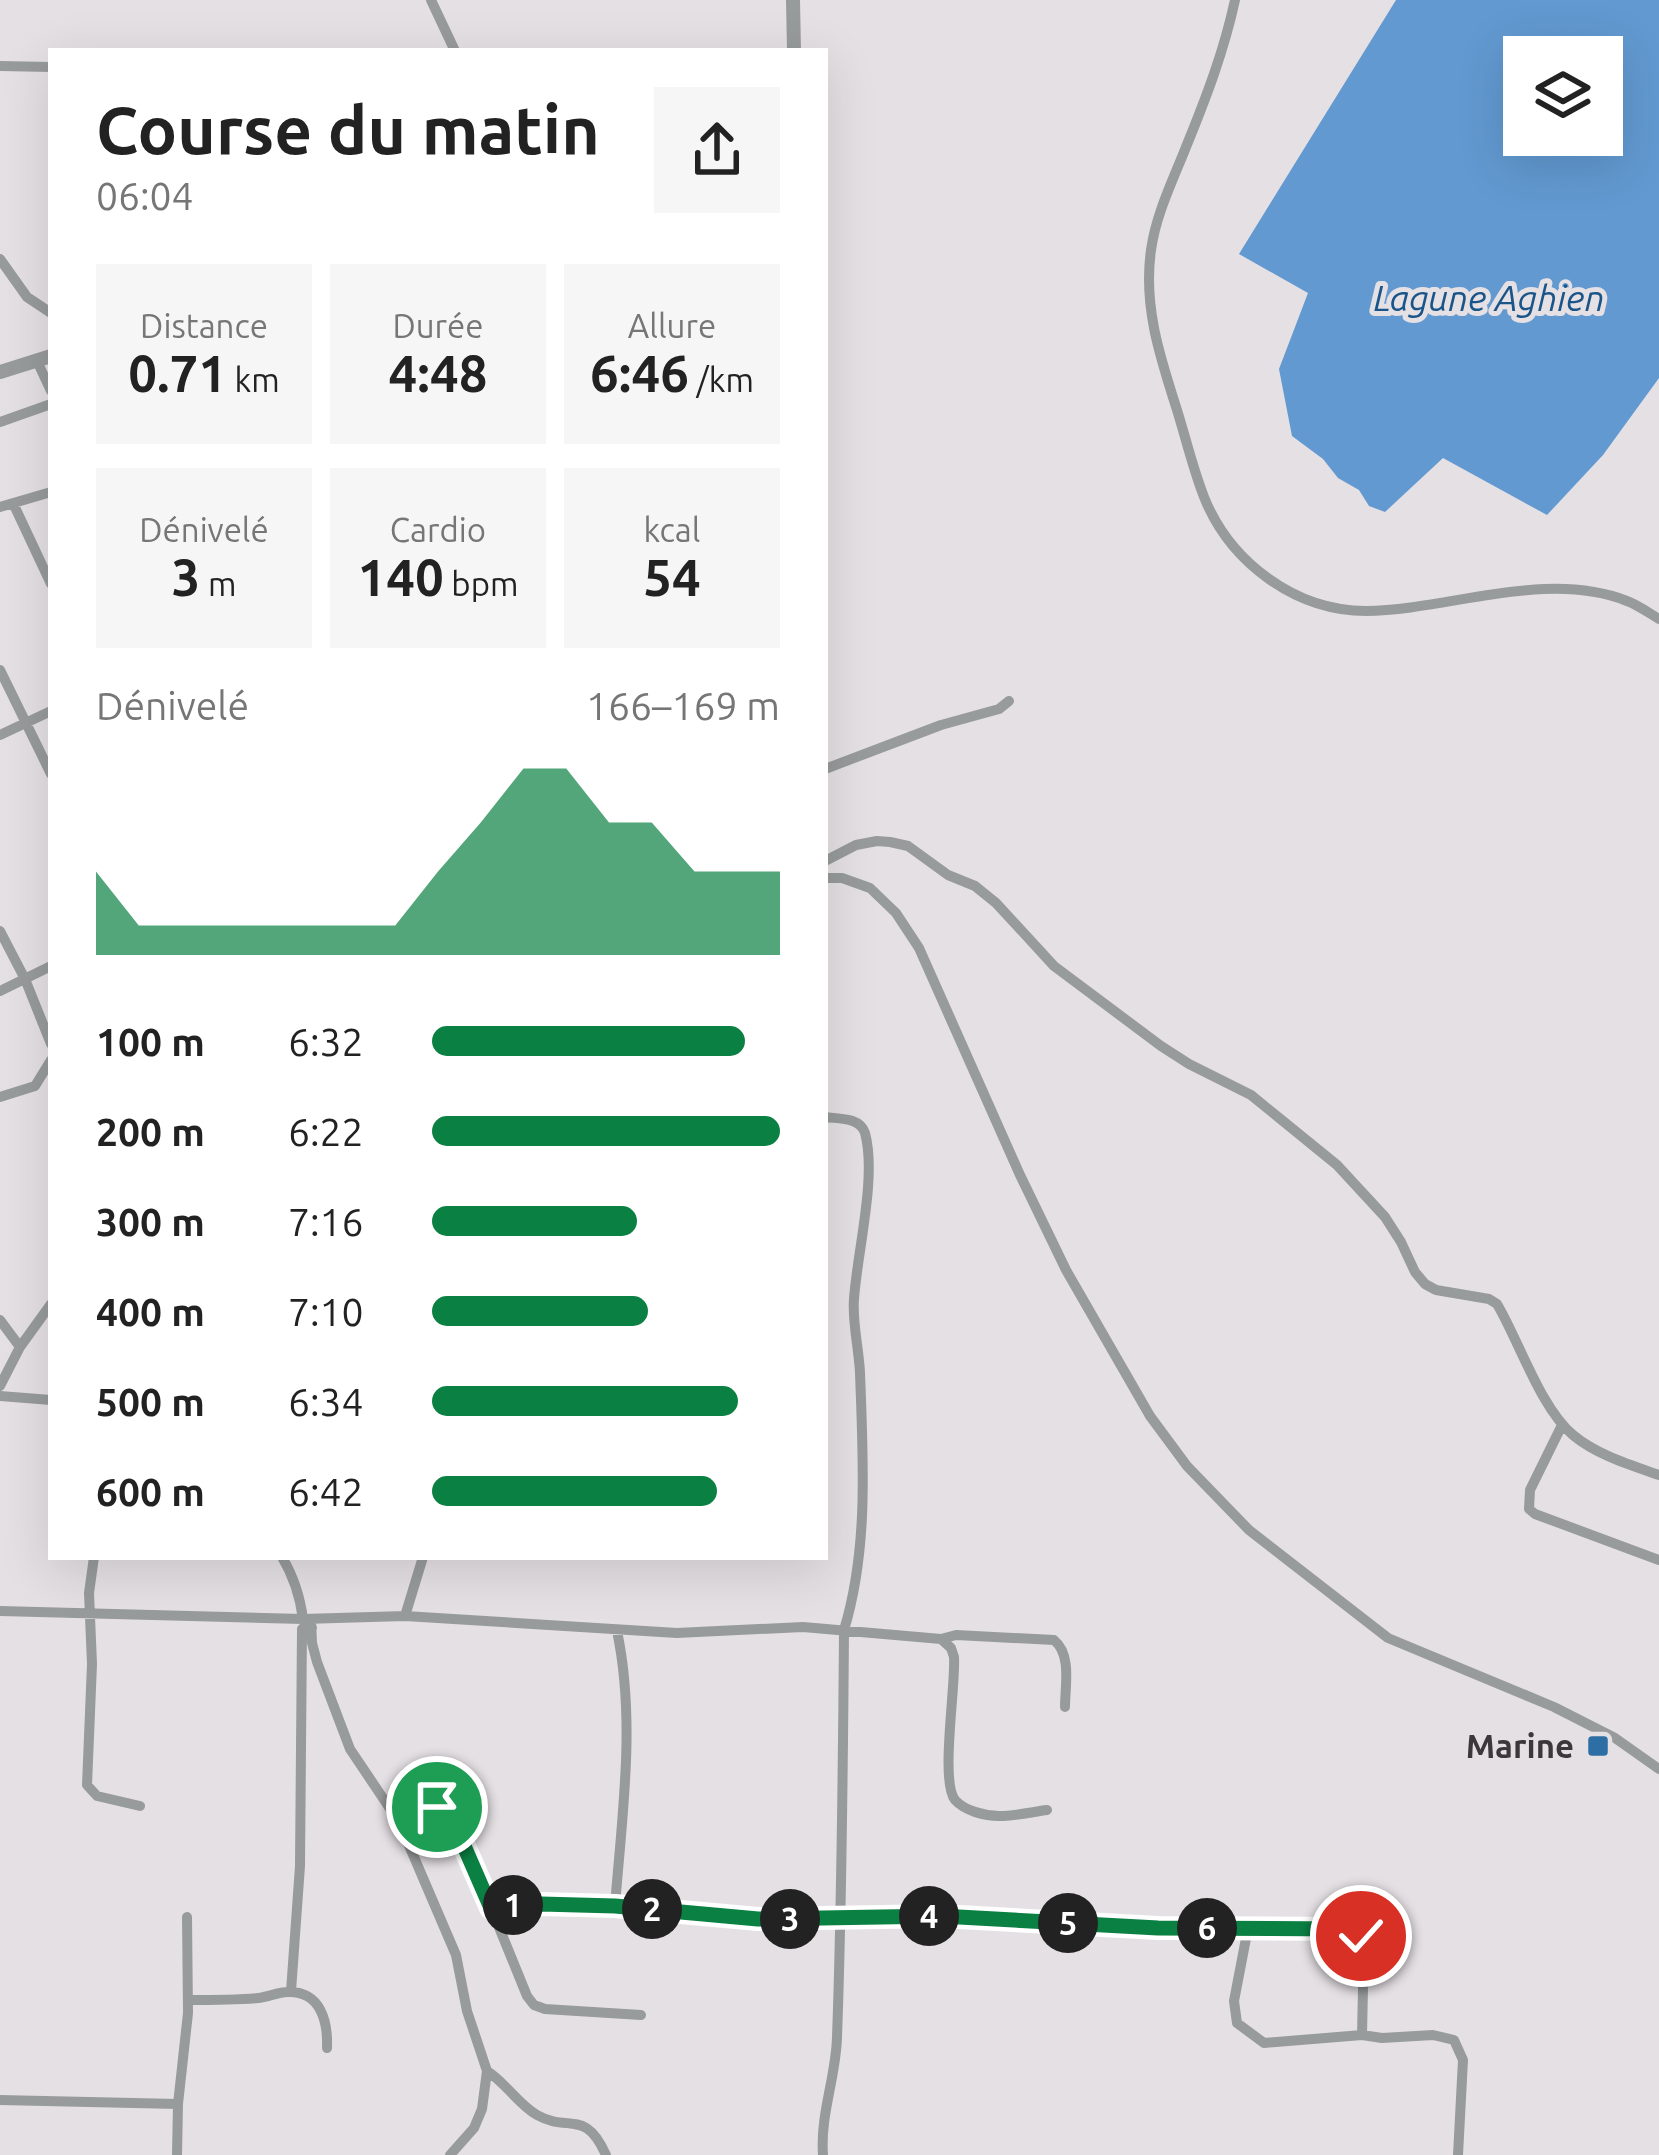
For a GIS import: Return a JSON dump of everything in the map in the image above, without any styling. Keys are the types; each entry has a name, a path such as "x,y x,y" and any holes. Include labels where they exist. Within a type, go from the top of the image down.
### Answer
{"street":[{"path":"431,0 453,48"},
{"path":"793,0 794,48"},
{"path":"1235,0 1224,49 1162,206 1148,284 1149,317 1166,376 1205,500 1226,538 1278,586 1330,608 1365,611 1569,589 1631,602 1659,619"},
{"path":"0,66 48,67"},
{"path":"0,259 27,297 48,311"},
{"path":"0,372 44,358"},
{"path":"0,422 48,405"},
{"path":"48,493 7,505 48,579"},
{"path":"0,670 48,768"},
{"path":"828,768 1010,701"},
{"path":"0,735 48,712"},
{"path":"828,859 856,845 877,841 908,846 975,886 1054,966 1161,1046 1252,1095 1356,1184 1385,1217 1425,1284 1497,1304 1562,1425 1594,1449 1659,1475"},
{"path":"828,878 870,888 896,913 919,948 1066,1270 1140,1400 1187,1466 1249,1530 1388,1638 1554,1707 1615,1738 1659,1769"},
{"path":"0,931 48,1037"},
{"path":"0,991 48,968"},
{"path":"0,1096 34,1086 48,1065"},
{"path":"823,2155 824,2114 836,2063 844,1630 856,1591 861,1532 862,1414 853,1303 862,1252 867,1168 862,1125 828,1118"},
{"path":"0,1386 48,1308"},
{"path":"0,1320 20,1347"},
{"path":"0,1396 48,1400"},
{"path":"1562,1425 1541,1463 1529,1509 1659,1561"},
{"path":"94,1560 89,1593 92,1664 87,1785 97,1796 140,1806"},
{"path":"283,1560 350,1749 399,1822 456,1955 467,2011 487,2071 486,2093 474,2128 450,2155"},
{"path":"405,1616 422,1560"},
{"path":"0,1611 309,1622 405,1616 677,1634 803,1627 941,1639 970,1635 1054,1640 1065,1656 1065,1707"},
{"path":"291,1991 300,1866 302,1629 309,1622"},
{"path":"615,1906 626,1756 626,1672 617,1630"},
{"path":"941,1639 954,1657 949,1748 954,1799 970,1810 998,1816 1047,1810"},
{"path":"399,1822 437,1807 446,1811 534,2005 641,2015"},
{"path":"491,1908 541,1904 758,1919 941,1916 1158,1928 1352,1930 1361,1936 1364,1950 1362,2035"},
{"path":"177,2155 188,2000 187,1917"},
{"path":"1248,1928 1234,2001 1237,2023 1264,2043 1432,2035 1448,2037 1458,2045 1463,2060 1458,2155"},
{"path":"188,2000 262,1998 291,1991 323,2011 327,2048"},
{"path":"487,2071 537,2115 583,2125 606,2155"},
{"path":"0,2100 178,2104"}],"water":[{"name":"Lagune Aghien","path":"1396,0 1659,0 1659,378 1603,455 1547,515 1443,458 1385,512 1369,506 1359,490 1338,478 1323,459 1292,436 1279,369 1308,293 1239,254"}],"place":[{"name":"Marine","path":"1598,1746"}],"route":[{"path":"437,1807 454,1823 491,1908 615,1906 758,1919 941,1916 1158,1928 1342,1929 1361,1936"}]}
